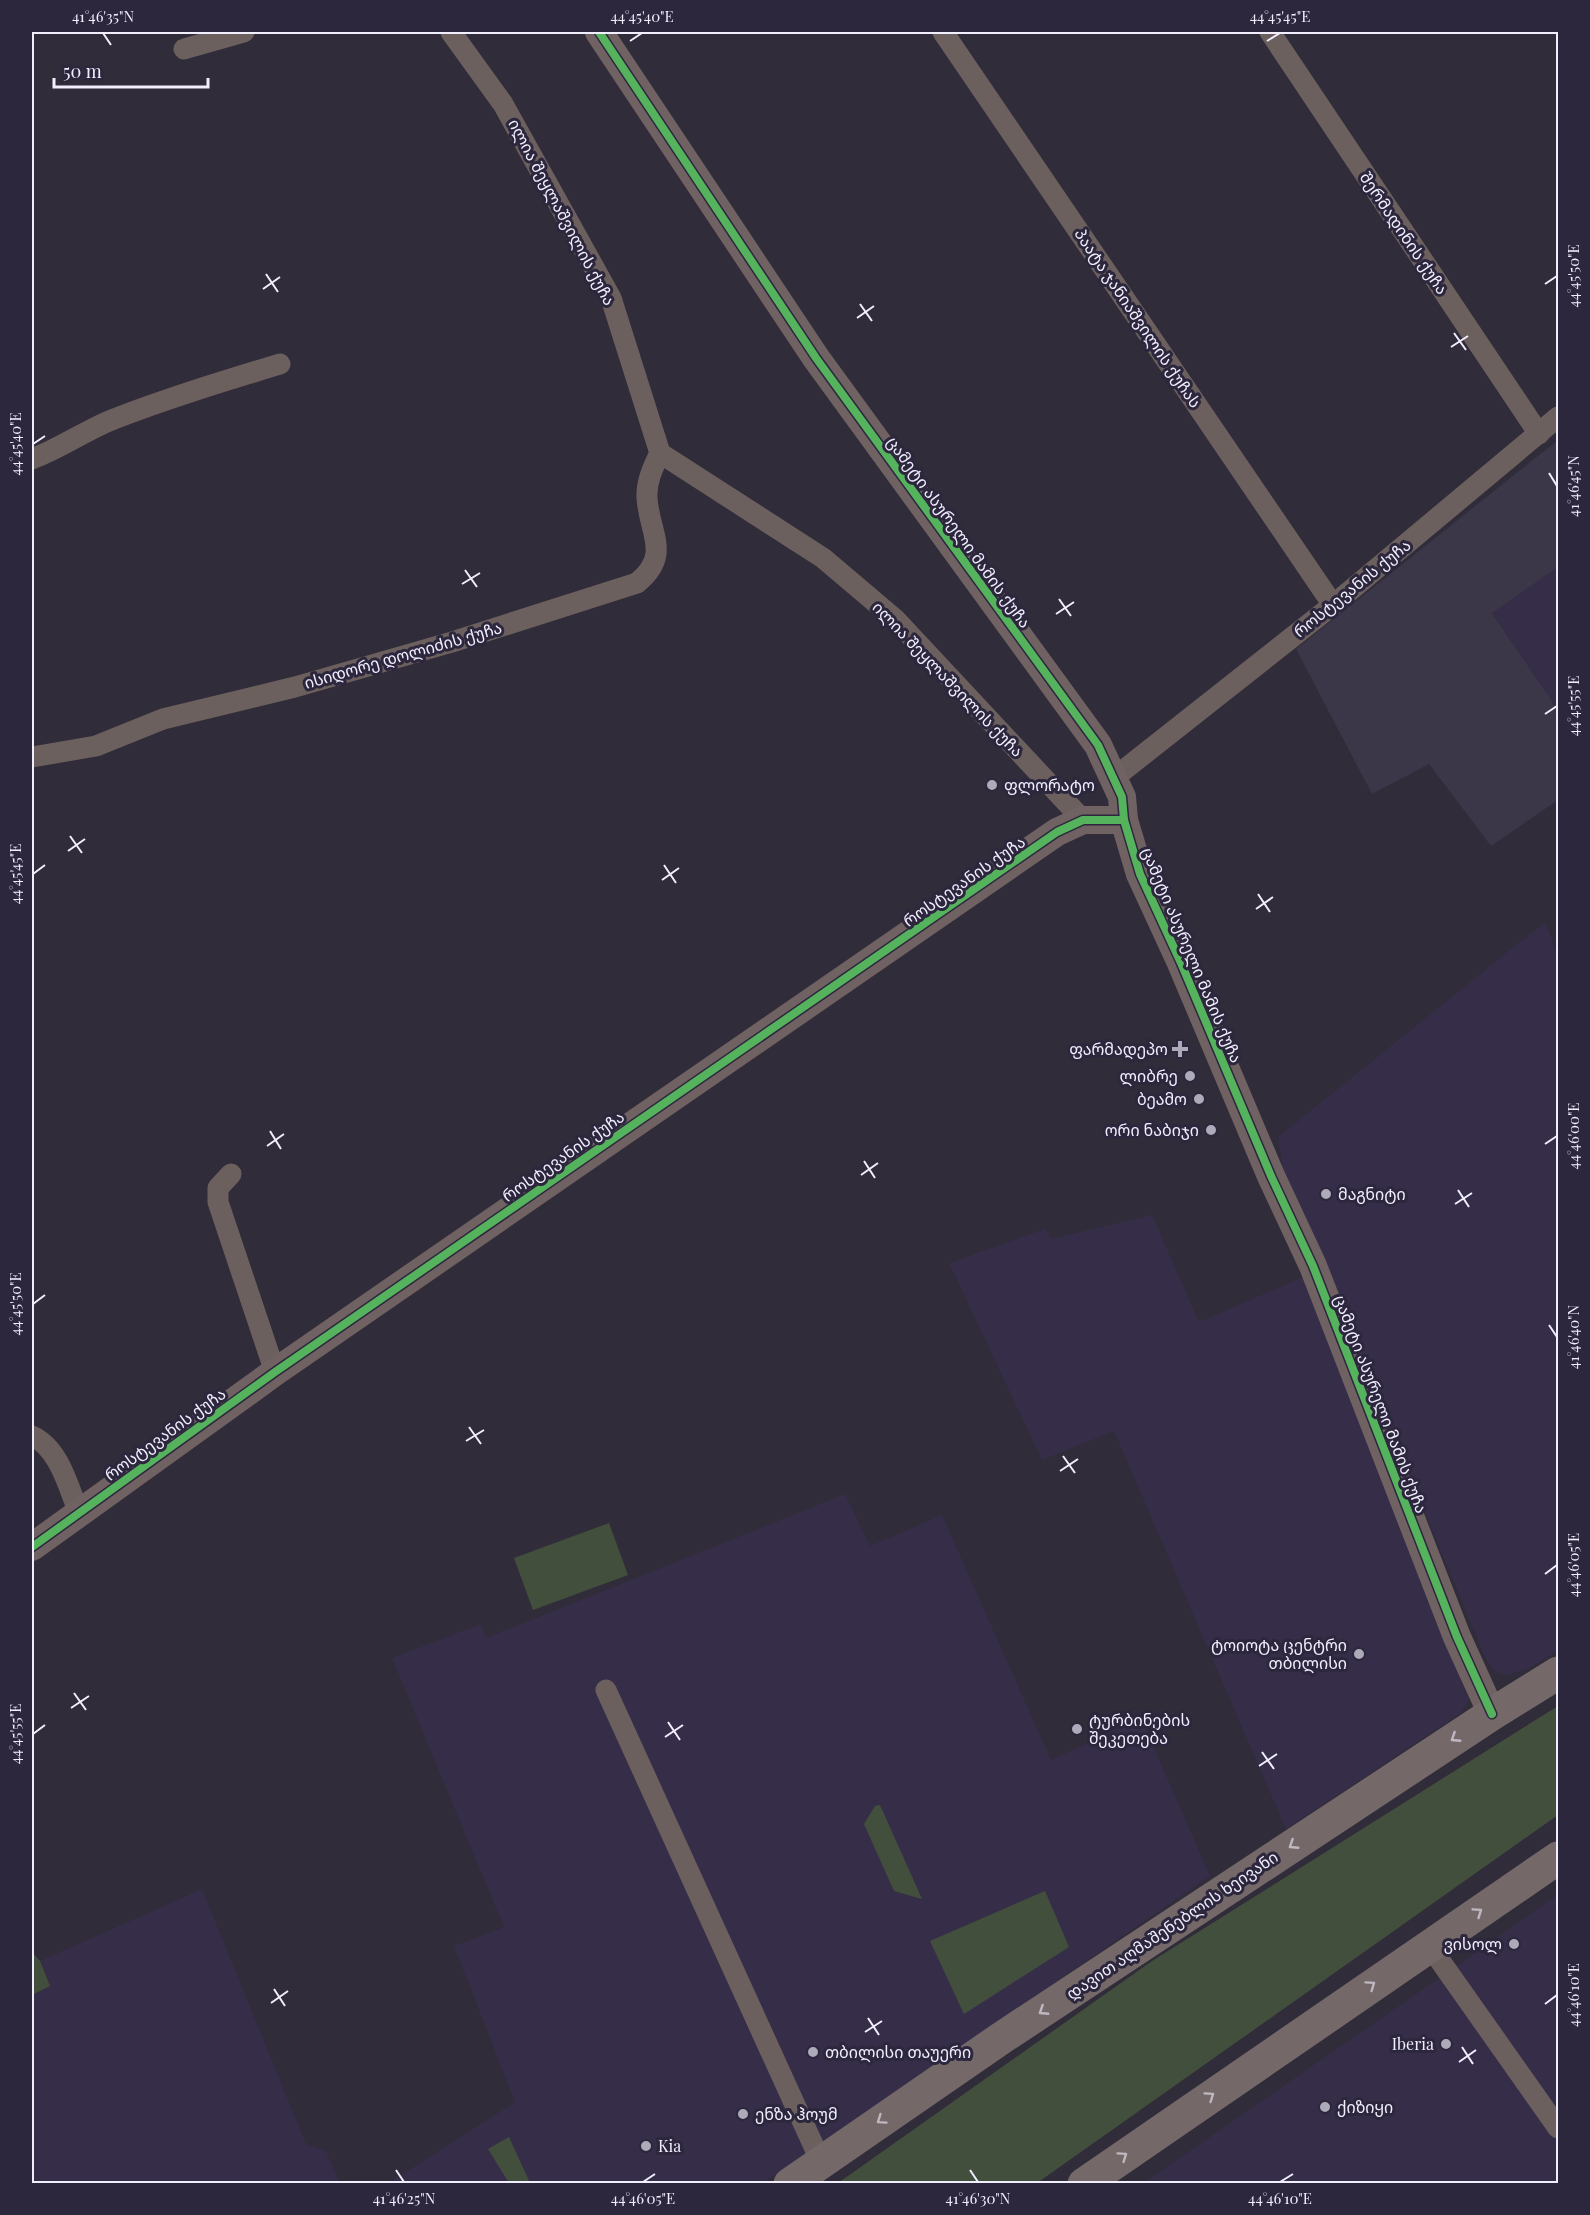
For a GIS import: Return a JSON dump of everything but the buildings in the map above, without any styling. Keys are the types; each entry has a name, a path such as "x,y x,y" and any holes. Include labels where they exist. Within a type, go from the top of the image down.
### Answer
{"highway":[{"name":"დავით აღმაშენებლის ხეივანი","path":"790,2184 1003,2037 1492,1714 1558,1673"},
{"path":"1084,2184 1558,1858"}],"street":[{"path":"184,49 244,32"},
{"name":"ილია შეყლაშვილის ქუჩა","path":"451,32 503,104 611,298 660,453 823,558 895,619 1083,820"},
{"name":"ცამეტი ასურელი მამის ქუჩა","path":"599,32 816,358 1098,745 1122,797 1124,820 1140,874 1181,963 1270,1176 1313,1266 1457,1637 1492,1714"},
{"name":"პაატა ჯანიაშვილის ქუჩას","path":"943,32 1333,605"},
{"name":"შერმადინის ქუჩა","path":"1269,32 1539,434"},
{"path":"32,459 52,452 112,420 182,394 280,364"},
{"name":"როსტევანის ქუჩა","path":"1114,777 1333,605 1558,417"},
{"name":"ისიდორე დოლიძის ქუჩა","path":"32,757 96,746 163,719 295,687 453,642 637,583 650,572 657,553 657,533 647,496 651,472 660,453"},
{"name":"როსტევანის ქუჩა","path":"32,1547 275,1371 1057,832 1083,820 1124,820"},
{"path":"231,1174 218,1188 218,1202 275,1371"},
{"path":"32,1436 44,1441 62,1470 79,1513"},
{"path":"606,1690 821,2162"},
{"path":"1429,1945 1558,2128"}],"shaded area":[{"path":"1558,440 1558,567 1492,613 1558,710 1558,800 1491,846 1429,764 1372,794 1296,649"},
{"path":"1558,567 1558,710 1492,612"},
{"path":"1545,922 1558,955 1558,1651 1529,1668 1507,1675 1494,1671 1485,1657 1283,1170 1278,1137"},
{"path":"1152,1215 1199,1322 1303,1277 1469,1700 1461,1713 1286,1829 1114,1431 1042,1460 949,1263 1045,1229 1051,1239"},
{"path":"845,1494 870,1546 942,1515 1051,1760 1141,1718 1210,1876 763,2183 387,2184 515,2102 454,1946 504,1927 392,1658 481,1624 486,1638"},
{"path":"202,1889 306,2144 326,2151 340,2183 32,2183 32,1995 50,1986 40,1961"},
{"path":"1558,1894 1558,2183 1142,2184 1461,1963"}],"green space":[{"path":"609,1523 628,1575 533,1610 514,1558"},
{"path":"1558,1706 1558,1815 1037,2183 838,2183 1152,1961"},
{"path":"880,1805 922,1899 894,1891 864,1824 875,1806"},
{"path":"1045,1891 1069,1947 964,2014 930,1941"},
{"path":"32,1952 40,1961 50,1986 32,1995"},
{"path":"509,2137 530,2183 509,2183 488,2149"}],"cycle path":[{"path":"599,32 816,358 1098,745 1122,797 1124,820 1140,874 1181,963 1271,1176 1313,1266 1457,1637 1492,1714"},
{"path":"32,1547 275,1372 1057,832 1083,820 1124,820"}],"place":[{"name":"ფლორატო","path":"992,785"},
{"name":"ფარმადეპო","path":"1180,1049"},
{"name":"ლიბრე","path":"1190,1076"},
{"name":"ბეამო","path":"1199,1099"},
{"name":"ორი ნაბიჯი","path":"1211,1130"},
{"name":"მაგნიტი","path":"1326,1194"},
{"name":"ტოიოტა ცენტრი თბილისი","path":"1359,1654"},
{"name":"ტურბინების შეკეთება","path":"1077,1729"},
{"name":"ვისოლ","path":"1514,1944"},
{"name":"Iberia","path":"1446,2044"},
{"name":"თბილისი თაუერი","path":"813,2052"},
{"name":"ქიზიყი","path":"1325,2107"},
{"name":"ენზა ჰოუმ","path":"743,2114"},
{"name":"Kia","path":"646,2146"}]}
